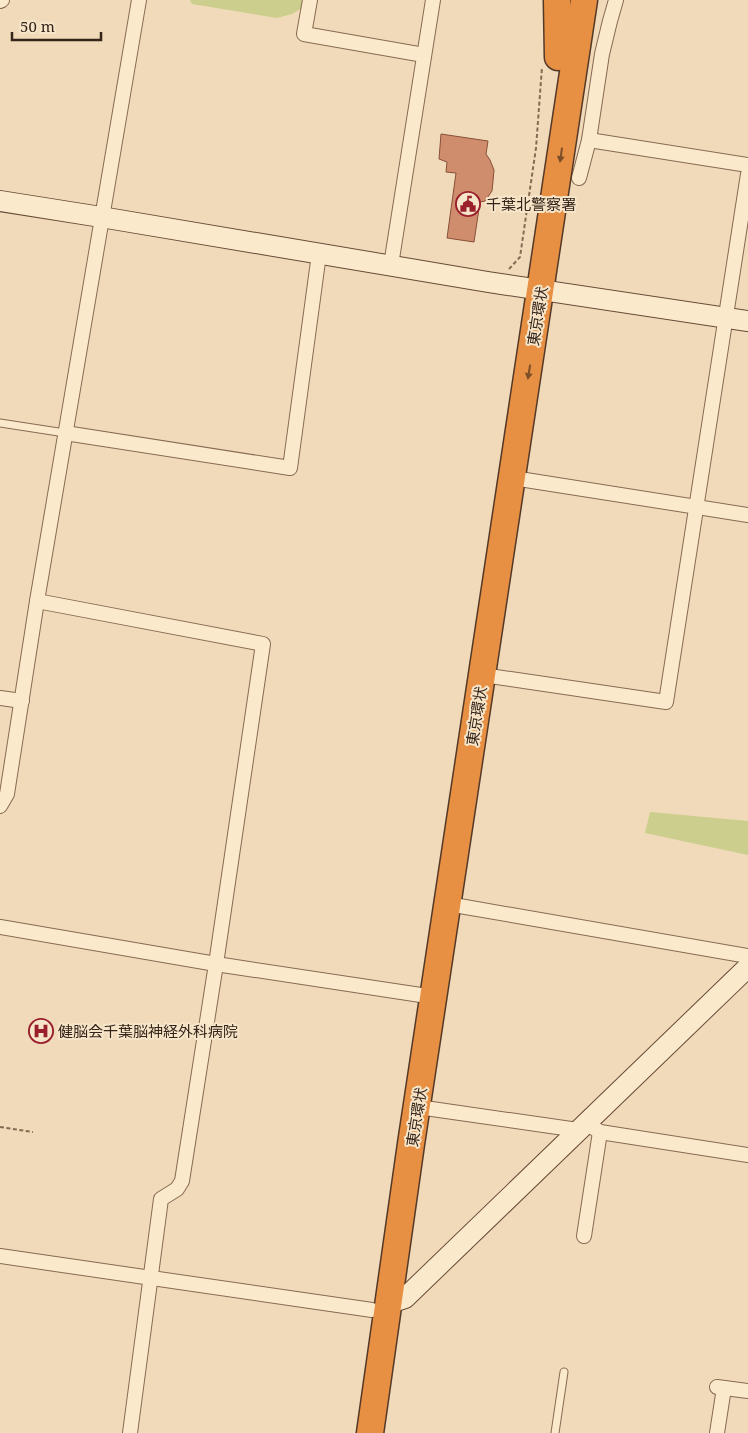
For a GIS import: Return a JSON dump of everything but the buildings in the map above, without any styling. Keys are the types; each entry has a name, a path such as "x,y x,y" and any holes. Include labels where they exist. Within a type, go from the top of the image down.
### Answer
{"highway":[{"path":"558,0 567,57"},
{"name":"東京環状","path":"566,0 567,57"},
{"name":"東京環状","path":"370,1433 381,1305 426,995 472,641 532,288 567,57 584,0"},
{"path":"567,57 595,0"},
{"name":"東京環状","path":"354,1433 381,1305 418,1107 426,995 448,904 483,675 512,478 532,288"}],"street":[{"path":"0,806 8,794 37,602 138,0"},
{"path":"310,0 304,34 424,55"},
{"path":"391,265 433,0"},
{"path":"579,178 589,140 602,54 616,0"},
{"path":"589,140 748,165"},
{"path":"483,675 666,702 748,174"},
{"path":"0,201 101,216 319,254 748,321"},
{"path":"66,433 290,468 319,254"},
{"path":"512,478 748,514"},
{"path":"37,602 263,644 182,1182 178,1189 161,1198 130,1433"},
{"path":"0,698 22,701"},
{"path":"448,904 748,956"},
{"path":"0,927 216,964 426,995"},
{"path":"0,1256 150,1278 381,1305 405,1298 588,1128 748,967"},
{"path":"418,1107 588,1128 748,1155"},
{"path":"584,1236 588,1128"},
{"path":"717,1433 720,1387 748,1392"}],"lane":[{"path":"0,423 66,433"},
{"path":"554,1433 564,1372"}],"path":[{"path":"0,1127 33,1132"}],"green space":[{"path":"190,0 303,0 302,8 292,14 277,18 192,4"},
{"path":"650,812 748,821 748,855 645,833"}],"place":[{"name":"千葉北警察署","path":"468,204"},
{"name":"健脳会千葉脳神経外科病院","path":"41,1031"}]}
